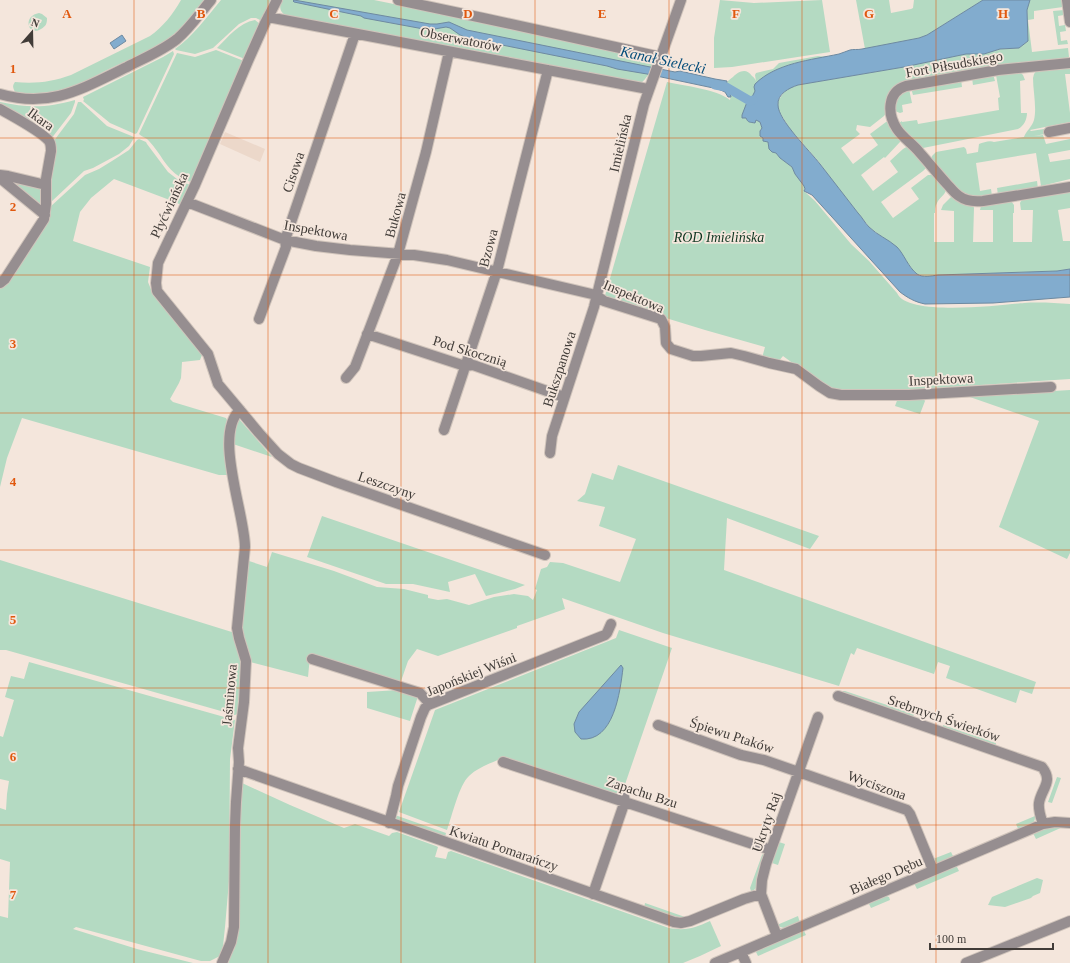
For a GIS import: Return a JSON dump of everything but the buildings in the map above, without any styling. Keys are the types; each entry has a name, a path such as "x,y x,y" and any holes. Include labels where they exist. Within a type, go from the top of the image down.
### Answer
{"street":[{"path":"0,94 16,98 39,99 62,96 78,91 158,52 169,45 192,25 211,0"},
{"name":"Płyćwiańska","path":"240,410 218,384 208,354 157,291 156,283 158,264 187,202 248,61 277,0"},
{"name":"Obserwatorów","path":"398,0 483,18 660,62"},
{"name":"Imielińska","path":"596,295 624,189 644,104 681,0"},
{"path":"1067,0 1070,22"},
{"name":"Obserwatorów","path":"268,17 548,70 650,85"},
{"name":"Cisowa","path":"260,319 286,247 285,240 354,34"},
{"name":"Bukowa","path":"346,378 355,367 398,254 426,152 450,52"},
{"name":"Fort Piłsudskiego","path":"1070,63 998,70 906,86 898,89 893,96 890,106 892,117 897,129 917,149 931,167 953,190 964,199 974,202 983,201 1070,187"},
{"name":"Bzowa","path":"444,430 497,271 548,70"},
{"name":"Ikara","path":"0,109 32,129 49,142 51,146 46,174 46,204 43,223 6,279 1,283"},
{"path":"1049,132 1070,128"},
{"path":"0,175 46,184"},
{"path":"0,178 45,215"},
{"name":"Inspektowa","path":"187,202 285,240 300,244 447,260 596,295 604,301 661,319 666,327 666,343 671,349 693,356 731,353 796,369 819,386 841,396 909,395 1051,387"},
{"name":"Bukszpanowa","path":"550,453 552,436 594,307 596,295"},
{"name":"Pod Skocznią","path":"367,334 465,366 473,365 564,397"},
{"name":"Leszczyny","path":"240,410 278,454 299,468 545,555"},
{"name":"Jaśminowa","path":"222,963 231,942 234,927 236,802 239,741 246,661 237,628 245,536 229,453 232,422 234,415 240,410"},
{"name":"Japońskiej Wiśni","path":"389,822 408,754 425,708 430,704 605,635 611,624"},
{"path":"312,659 420,693 430,704"},
{"name":"Srebrnych Świerków","path":"838,696 1040,766 1044,769 1048,779 1039,803 1039,813 1043,824"},
{"name":"Ukryty Raj","path":"777,936 761,894 764,872 818,717"},
{"name":"Śpiewu Ptaków","path":"658,725 741,755 764,760 798,772"},
{"name":"Zapachu Bzu","path":"503,762 625,799 771,850"},
{"name":"Kwiatu Pomarańczy","path":"238,769 668,921 677,923 690,921 744,899 761,894"},
{"name":"Wyciszona","path":"798,772 907,810 933,870"},
{"path":"593,894 625,799"},
{"name":"Białego Dębu","path":"715,963 1043,824 1055,822 1070,823"},
{"path":"966,963 1070,921"},
{"path":"741,952 746,963"}],"shaded area":[{"path":"225,132 265,149 260,162 220,144"}],"green space":[{"path":"181,0 204,0 189,20 178,31 155,47 74,86 44,93 15,92 13,85 15,82 43,82 71,75 150,36 167,20"},
{"path":"221,0 273,0 262,21 256,18 251,18 239,24 213,48 195,54 176,50 175,49 194,33"},
{"path":"282,0 374,0 652,59 654,64 648,75 641,83 293,18 282,12 280,7"},
{"path":"720,0 754,3 822,0 830,52 732,67 714,68 714,38"},
{"path":"856,0 889,0 891,13 913,8 914,0 983,0 927,35 865,49"},
{"path":"1030,0 1062,0 1063,7 1034,11 1034,19 1028,20 1032,52 1068,48 1068,58 907,83 884,116 870,127 857,125 856,130 860,134 841,148 853,164 878,145 870,134 886,122 889,122 901,141 885,158 884,157 861,175 873,191 898,172 890,161 908,146 926,166 926,168 881,202 893,218 919,199 911,188 928,175 933,175 946,190 936,204 935,208 934,242 954,242 954,211 941,210 943,205 951,197 973,205 973,242 993,242 993,210 980,210 981,206 1011,201 1014,205 1013,242 1032,242 1033,210 1021,210 1020,203 1022,199 1070,192 1070,208 1058,210 1063,241 1070,241 1070,269 1057,271 938,275 927,277 916,274 897,248 870,228 819,162 790,129 779,111 778,101 784,92 789,88 798,85 904,67 966,54 984,54 1000,49 1019,48 1028,41 1027,9"},
{"path":"1064,10 1064,15 1058,16 1059,26 1065,25 1066,31 1060,32 1061,41 1067,40 1068,44 1058,45 1053,11"},
{"path":"39,13 47,18 45,26 36,31 30,28 29,21 30,18"},
{"path":"255,20 260,24 245,59 217,48 239,27"},
{"path":"216,50 244,61 191,182 175,174 148,140 139,134 177,53 195,57"},
{"path":"173,51 174,54 137,133 135,134 110,123 83,101 83,97"},
{"name":"ROD Imielińska","path":"818,56 827,57 785,66 772,72 757,82 752,98 743,99 747,102 745,118 755,122 756,120 760,122 762,128 760,130 761,137 765,142 768,142 769,148 792,167 795,174 804,186 804,191 815,201 851,244 869,261 904,300 918,305 956,308 1030,303 1070,304 1070,379 906,390 904,392 844,394 830,389 817,381 783,356 778,362 762,358 765,347 604,299 667,82 717,93 730,100 731,95 729,90 726,88 726,84 737,73 745,71 750,73 756,81 756,73 773,69 779,63"},
{"path":"1070,68 1070,74 1065,74 1070,122 1030,130 1044,129 1045,134 1034,136 1043,135 1046,144 1070,139 1070,150 1048,154 1050,162 1070,159 1070,179 1041,186 1036,153 976,163 980,191 991,189 992,196 976,199 961,193 931,159 932,156 936,152 964,147 967,154 978,152 979,144 989,141 994,142 1024,137 1034,120 1035,115 1034,74 1037,70"},
{"path":"1020,72 1025,80 1020,81 1021,113 1027,113 1025,122 1018,129 921,148 904,133 899,123 902,121 917,120 918,124 999,110 998,98 1000,97 996,75"},
{"path":"993,74 995,81 973,85 972,78"},
{"path":"961,79 962,87 913,95 911,88"},
{"path":"909,89 912,103 902,105 903,112 900,113 895,111 896,97"},
{"path":"75,100 71,113 51,139 46,134 0,104 0,102 29,106 46,106"},
{"path":"78,102 81,102 107,126 134,138 129,146 119,154 93,168 84,171 50,203 53,142 74,114"},
{"path":"139,139 146,142 168,172 177,179 190,185 181,205 114,179 91,198 80,212 73,241 150,267 148,282 152,292 202,355 200,360 182,362 181,378 170,399 173,402 226,418 225,448 229,475 219,475 22,418 7,458 0,487 0,287 6,285 50,218 50,207 85,175 99,169 129,150"},
{"path":"15,181 39,187 42,196 41,206 13,183"},
{"path":"1037,181 1038,189 998,195 997,188"},
{"path":"1070,390 1070,553 1067,559 999,527 1039,421 967,396"},
{"path":"898,398 914,400 917,398 923,398 925,401 920,414 895,406"},
{"path":"239,419 272,457 233,444 237,422"},
{"path":"618,465 819,536 810,549 727,518 724,570 1036,682 1032,694 1020,690 1016,703 946,678 950,666 938,662 934,674 857,648 854,655 851,653 839,686 663,633 562,598 565,609 438,656 417,649 408,661 400,684 310,656 308,677 250,662 242,633 246,560 267,567 272,552 334,571 377,587 404,589 428,595 428,598 438,600 447,599 469,605 494,597 514,594 528,596 533,600 537,590 535,589 541,569 547,567 550,562 563,563 620,582 636,539 599,526 605,507 577,501 585,494 592,473 613,480"},
{"path":"322,516 525,585 486,596 475,574 448,582 450,592 413,584 386,584 307,557"},
{"path":"0,560 235,633 242,658 239,713 235,715 6,650 0,650"},
{"path":"619,630 672,648 621,796 502,758 477,770 465,780 459,793 447,830 399,812 435,710 616,638"},
{"path":"29,662 235,720 230,759 229,881 223,946 220,956 210,961 201,961 76,927 73,929 137,949 193,963 0,963 0,916 8,918 10,862 0,859 0,808 6,810 9,781 0,779 0,736 3,737 14,700 5,697 11,676 24,679"},
{"path":"398,690 418,696 410,721 367,708 367,692"},
{"path":"843,691 914,714 913,718 842,693"},
{"path":"943,725 996,743 995,747 942,728"},
{"path":"1057,777 1061,778 1052,803 1048,802"},
{"path":"242,783 344,828 355,824 389,836 392,833 397,832 438,847 435,857 446,859 448,852 451,851 669,928 690,928 710,921 721,946 683,963 226,963 232,950 234,950 237,928"},
{"path":"395,815 446,833 445,837 398,821"},
{"path":"1035,816 1032,824 1019,831 1016,824"},
{"path":"1055,826 1065,826 1036,839 1033,833"},
{"path":"779,842 785,844 778,865 772,863"},
{"path":"951,852 954,858 938,864 933,859"},
{"path":"764,853 756,888 751,891 750,888"},
{"path":"956,865 959,871 917,889 914,883"},
{"path":"1037,878 1043,880 1040,893 1031,898 1005,907 988,905 992,897"},
{"path":"884,895 889,897 890,900 871,908 868,902"},
{"path":"645,903 685,917 676,917 644,908"},
{"path":"798,916 800,923 791,927 783,928 777,925"},
{"path":"803,929 806,935 758,956 755,950"}],"water":[{"path":"294,0 430,24 449,22 467,30 727,81 726,88 729,90 731,97 728,97 725,92 718,89 467,38 446,27 429,30 364,18 361,16 294,2"},
{"path":"983,0 1030,0 1027,10 1028,41 1019,48 1000,49 984,54 966,54 904,67 798,85 784,92 778,101 779,111 783,119 866,224 897,247 911,268 917,274 927,276 1057,271 1070,269 1070,297 993,303 925,304 912,300 900,292 812,195 804,191 804,186 795,174 792,167 769,149 768,142 763,141 763,138 760,136 760,131 762,128 760,122 756,120 755,123 750,122 746,118 742,118 747,102 743,98 751,99 755,91 755,84 773,71 794,63 839,54 851,50 919,38 927,35"},
{"path":"122,35 126,41 114,49 110,43"},
{"path":"621,665 623,668 620,690 613,714 608,724 601,733 592,738 581,739 575,732 574,724 579,712"}],"waterway":[{"name":"Kanał Sielecki","path":"715,85 726,87 750,101 753,100"}]}
